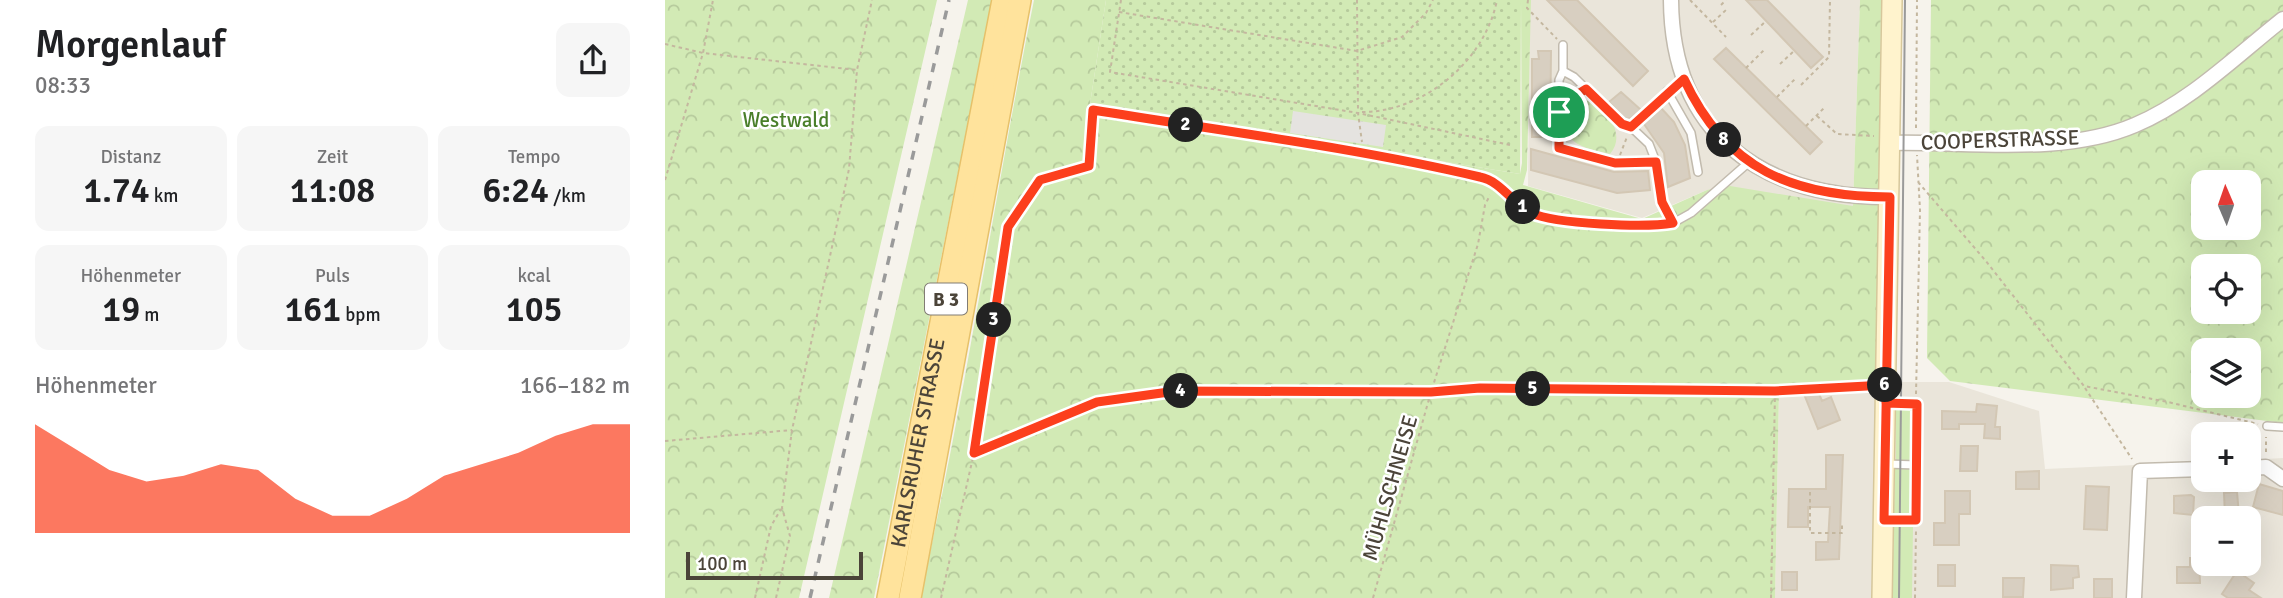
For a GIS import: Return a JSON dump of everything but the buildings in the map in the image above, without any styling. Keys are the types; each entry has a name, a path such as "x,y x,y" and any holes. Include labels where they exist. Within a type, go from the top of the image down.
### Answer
{"main road":[{"name":"KARLSRUHER STRASSE","path":"888,598 1003,0"},
{"name":"KARLSRUHER STRASSE","path":"909,598 934,478 1020,0"}],"street":[{"path":"1671,0 1675,48 1684,79 1708,121 1748,163 1775,177 1818,192 1890,197"},
{"path":"1882,598 1890,197 1886,134 1892,0"},
{"name":"COOPERSTRASSE","path":"1886,134 2046,143 2103,136 2135,126 2177,102 2283,19"},
{"path":"2261,467 2266,467 2283,479"},
{"path":"2134,598 2140,471 2191,469"}],"lane":[{"path":"1563,45 1563,71 1559,80 1559,148 1619,164 1656,162 1649,144 1631,127 1622,124 1563,71"},
{"path":"1631,127 1667,91 1684,79"},
{"path":"1667,91 1691,133 1698,172"},
{"path":"1365,153 1484,177 1529,212 1550,218 1652,227 1673,223 1691,213 1748,163"},
{"path":"1886,394 1917,404"},
{"path":"2267,426 2283,427"},
{"path":"1885,464 1917,465"},
{"path":"1884,520 1916,520"}],"path":[{"path":"665,180 703,53 713,0"},
{"path":"776,598 790,536 782,508 792,430 849,169 857,69 872,0"},
{"path":"1121,0 1110,72 1358,113 1510,145"},
{"path":"941,598 974,453 1008,227 1040,180 1089,166 1093,110 1365,153 1358,113 1357,0"},
{"path":"1118,12 1357,51 1402,37 1426,13 1433,0"},
{"path":"1358,113 1385,112 1431,92 1463,67 1479,44 1497,0"},
{"path":"1528,0 1527,8 1563,45"},
{"path":"1689,0 1726,37"},
{"path":"1721,5 1726,0"},
{"path":"1801,85 1829,57 1830,0"},
{"path":"1916,128 1917,0"},
{"path":"1713,23 1726,10"},
{"path":"1751,35 1765,22"},
{"path":"665,44 703,53 857,69"},
{"path":"1746,68 1765,49"},
{"path":"1780,64 1794,51"},
{"path":"1777,97 1795,79"},
{"path":"1559,108 1586,89"},
{"path":"1806,126 1824,108"},
{"path":"1817,116 1837,134 1886,134"},
{"path":"1619,164 1621,148 1631,127"},
{"path":"1656,162 1662,202 1673,223"},
{"path":"1915,598 1920,210 1917,162"},
{"path":"1918,181 1985,260 2084,386 2140,471"},
{"name":"MÜHLSCHNEISE","path":"1373,598 1431,392 1478,244 1485,205 1495,185"},
{"path":"2084,386 2168,402 2267,426 2266,467"},
{"path":"974,453 1097,402 1176,391 1431,392 1480,388 1886,394"},
{"path":"1771,598 1775,391"},
{"path":"665,441 792,430"},
{"path":"1810,492 1810,533 1842,533 1843,523"},
{"path":"755,598 771,526 782,508"}],"shaded area":[{"path":"1530,0 1860,0 1853,207 1707,190 1642,218 1528,186"},
{"path":"1293,111 1386,125 1383,147 1290,133"},
{"path":"1864,382 1949,382 2039,411 2045,469 2191,463 2191,492 2261,492 2261,459 2283,458 2283,598 1775,598 1779,389"}],"green space":[{"name":"Westwald","path":"665,0 937,0 799,598 665,598"},
{"path":"968,0 992,0 874,598 829,598"},
{"path":"1034,0 1106,0 1090,104 1520,174 1521,0 1531,0 1527,170 1523,185 1642,219 1707,190 1730,186 1853,206 1860,0 1881,0 1878,382 1779,389 1775,598 920,598 951,449"},
{"path":"1106,0 1521,0 1520,174 1090,104"},
{"path":"1931,0 2283,0 2283,423 1950,381 1927,358"},
{"path":"1586,100 1601,109 1612,122 1616,138 1610,154 1581,146 1569,136 1567,118 1570,105"},
{"path":"1896,407 1915,409 1914,459 1911,462 1896,460"},
{"path":"1895,467 1914,468 1913,514 1894,514"},
{"path":"1894,526 1913,527 1912,598 1892,598"}],"tram line":[{"path":"1899,598 1905,0"}],"railway":[{"path":"810,598 949,0"}],"route":[{"path":"1559,112 1559,108 1586,89 1622,124 1631,127 1667,91 1684,79 1708,121 1748,163 1775,177 1818,192 1890,197 1886,385 1884,520 1916,520 1917,404 1886,403 1886,385 1775,391 1480,388 1431,392 1176,391 1097,402 974,453 1008,227 1040,180 1089,166 1093,110 1365,153 1484,177 1508,193 1529,212 1550,218 1627,226 1652,227 1673,223 1662,202 1656,162 1633,165 1615,163 1559,148 1559,112"}]}
